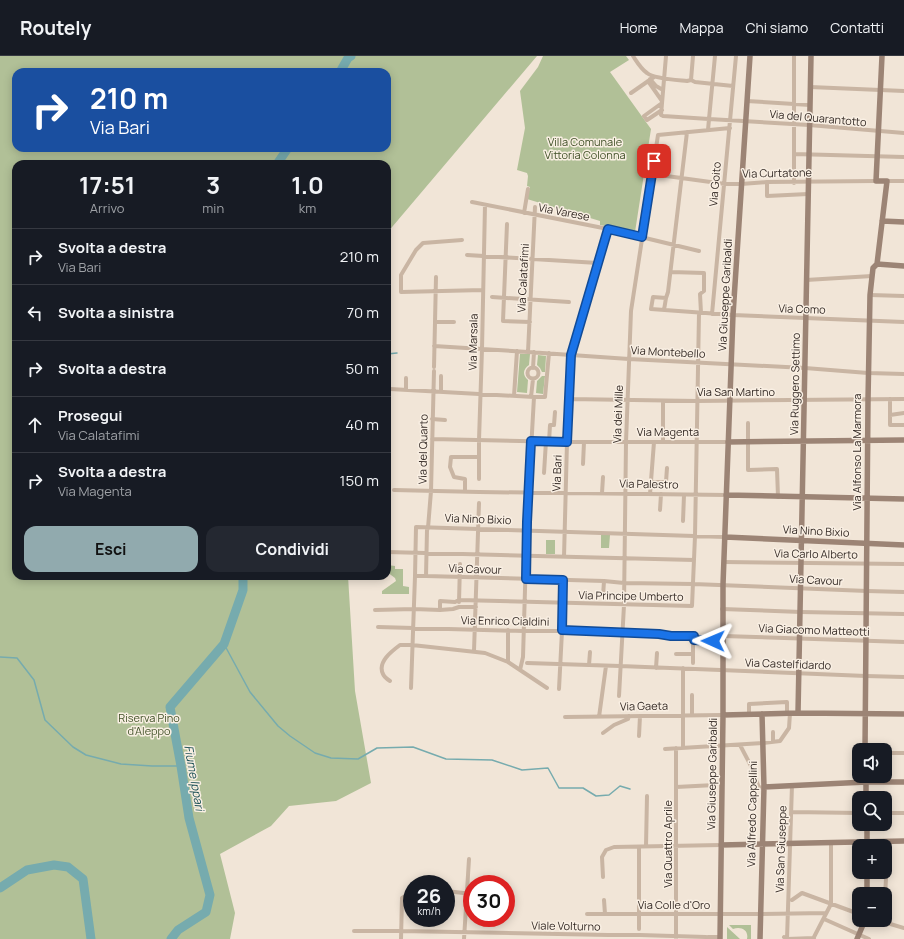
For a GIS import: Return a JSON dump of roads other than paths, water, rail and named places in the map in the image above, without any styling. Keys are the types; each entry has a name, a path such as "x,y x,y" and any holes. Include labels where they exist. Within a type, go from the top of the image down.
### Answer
{"main road":[{"name":"Via Giuseppe Garibaldi","path":"720,938 723,714 722,609 725,585 729,401 733,315 750,56"},
{"name":"Via Ruggero Settimo","path":"798,713 811,56"},
{"path":"876,181 882,56"},
{"name":"Via Curtatone","path":"876,181 887,181"},
{"name":"Via Alfonso La Marmora","path":"866,743 865,641 867,591 866,544 870,295 873,268 877,264 887,181"},
{"path":"882,221 904,222"},
{"path":"877,264 904,266"},
{"name":"Via Magenta","path":"728,442 904,440"},
{"name":"Via Palestro","path":"726,495 904,499"},
{"name":"Via Nino Bixio","path":"726,536 904,545"},
{"path":"723,714 904,714"},
{"name":"Via Alfredo Cappellini","path":"761,939 764,787 762,714"},
{"path":"764,787 852,780"},
{"path":"892,781 904,782"},
{"path":"892,841 904,841"},
{"path":"721,845 852,844"},
{"path":"858,937 862,927"}],"street":[{"path":"633,56 656,86 663,90"},
{"path":"662,102 644,116 648,120 662,110 666,56"},
{"path":"691,79 692,56"},
{"path":"708,130 715,56"},
{"name":"Via Goito","path":"712,314 736,56"},
{"path":"794,56 794,183"},
{"path":"631,93 651,79 665,77 687,81 691,79 695,82 734,86"},
{"path":"651,79 662,102"},
{"path":"810,87 904,91"},
{"path":"748,101 810,105"},
{"name":"Via del Quarantotto","path":"662,110 663,116 809,125 904,133"},
{"path":"666,298 653,297 651,309 664,310 668,292 686,134 730,128"},
{"name":"Via dei Mille","path":"619,696 624,605 626,442 632,307 658,135 686,134"},
{"path":"794,154 904,157"},
{"name":"Via Curtatone","path":"652,174 724,184 876,181"},
{"name":"Via Curtatone","path":"887,181 904,181"},
{"path":"767,182 767,196 808,194"},
{"path":"524,213 528,189"},
{"name":"Via Varese","path":"472,202 608,229 699,251"},
{"name":"Via Marsala","path":"479,479 485,205"},
{"name":"Via Calatafimi","path":"528,351 535,207"},
{"path":"507,224 503,321 530,322"},
{"name":"Via Bari","path":"564,556 571,355 608,229"},
{"path":"462,240 423,243 416,250 401,275 400,292 483,290"},
{"path":"467,255 598,263"},
{"path":"559,689 563,581 691,584 697,442 700,294 704,291 704,273 671,272"},
{"path":"806,280 872,276"},
{"name":"Via del Quarto","path":"427,576 427,530 431,491 436,277"},
{"path":"870,295 904,296"},
{"path":"492,297 569,302"},
{"name":"Via Como","path":"664,310 712,314 904,322"},
{"path":"435,322 454,322"},
{"path":"434,346 516,351 513,396"},
{"name":"Via Montebello","path":"516,351 629,359 904,374"},
{"path":"533,368 534,352"},
{"path":"391,389 545,398 550,353"},
{"path":"533,368 538,370 539,374"},
{"path":"520,670 523,657 524,580 533,398 532,379 527,373 533,368"},
{"path":"532,379 536,378 539,374 547,374"},
{"path":"441,376 441,392"},
{"path":"406,378 406,390"},
{"name":"Via San Martino","path":"569,399 663,401 904,399"},
{"path":"890,400 890,425 904,425"},
{"path":"663,401 663,442"},
{"path":"544,472 550,425 554,425 555,412"},
{"path":"890,415 904,414"},
{"path":"432,420 445,420"},
{"path":"748,423 748,470 777,469 778,496"},
{"name":"Via Magenta","path":"432,439 547,442 728,442"},
{"path":"583,464 584,442"},
{"path":"650,494 654,442"},
{"path":"465,491 465,478 454,477 450,466 451,457 479,457"},
{"path":"651,482 666,482 667,468"},
{"path":"602,493 603,477"},
{"name":"Via Palestro","path":"394,490 726,495"},
{"path":"660,510 661,494"},
{"path":"683,521 684,495"},
{"path":"474,651 479,503"},
{"path":"411,688 416,527 428,528"},
{"name":"Via Nino Bixio","path":"428,528 564,532"},
{"path":"564,532 726,536"},
{"path":"391,552 692,560"},
{"name":"Via Carlo Alberto","path":"725,562 904,564"},
{"path":"459,607 460,564"},
{"name":"Via Cavour","path":"415,577 427,576 563,581"},
{"path":"603,596 604,581"},
{"name":"Via Cavour","path":"691,584 904,592"},
{"name":"Via Principe Umberto","path":"438,610 440,602 455,602 459,599 692,606 691,584"},
{"path":"375,610 438,610 459,607 476,607"},
{"path":"722,609 904,614"},
{"name":"Via Enrico Cialdini","path":"378,627 523,631 562,630 694,636 694,640 723,638"},
{"path":"508,630 508,662"},
{"name":"Via Giacomo Matteotti","path":"723,638 800,638 904,642"},
{"path":"693,663 694,640"},
{"path":"390,681 382,673 384,659 400,645 412,645 486,653 508,662 547,688"},
{"path":"589,666 590,652"},
{"path":"656,668 657,652"},
{"path":"676,654 693,654"},
{"name":"Via Castelfidardo","path":"528,663 904,677"},
{"path":"598,717 606,666"},
{"path":"683,668 683,748"},
{"path":"692,695 692,715"},
{"path":"665,749 740,745 780,741 789,728 787,702 748,704 749,714"},
{"name":"Via Gaeta","path":"565,717 683,716 723,714"},
{"path":"603,733 614,725 628,719 629,716"},
{"path":"640,716 640,736"},
{"path":"773,732 773,742"},
{"path":"740,745 751,766 759,788 764,787"},
{"name":"Via Quattro Aprile","path":"676,748 676,938"},
{"path":"892,753 904,753"},
{"path":"676,787 715,785"},
{"name":"Via San Giuseppe","path":"785,939 789,914 792,785"},
{"path":"646,846 647,796"},
{"path":"792,812 852,813"},
{"path":"892,813 904,813"},
{"path":"785,939 813,939 824,919 831,904 831,843"},
{"path":"603,877 602,857 606,850 614,847 721,845"},
{"path":"639,847 639,929"},
{"path":"468,859 468,875"},
{"path":"792,900 802,893 852,912"},
{"path":"401,939 403,897"},
{"path":"604,900 605,914"},
{"path":"789,914 826,913"},
{"name":"Via Colle d'Oro","path":"587,914 789,914"},
{"path":"824,919 858,937 869,939"},
{"path":"892,924 904,928"},
{"path":"464,927 464,939"},
{"name":"Viale Volturno","path":"354,931 512,933 553,937 720,938"},
{"path":"512,933 512,939"}],"waterway":[{"name":"Fiume Ippari","path":"342,68 348,58 351,56"},
{"name":"Fiume Ippari","path":"280,160 285,152"},
{"path":"391,354 397,353"},
{"name":"Fiume Ippari","path":"171,939 178,930 206,912 210,895 189,818 170,707 224,644 243,590 243,580"},
{"path":"224,644 250,692 278,726 315,753 331,758 358,759 377,748 413,747 446,759 492,760 522,770 548,768 559,788 583,788 596,796 609,795 620,786 630,789"},
{"path":"0,657 17,658 34,680 45,720 73,747 86,755 121,764 181,766"},
{"name":"Fiume Ippari","path":"0,888 27,870 54,865 68,867 83,879 91,939"}],"park label":[{"name":"Villa Comunale Vittoria Colonna","path":"585,148"},
{"name":"Riserva Pino d'Aleppo","path":"149,724"}]}
